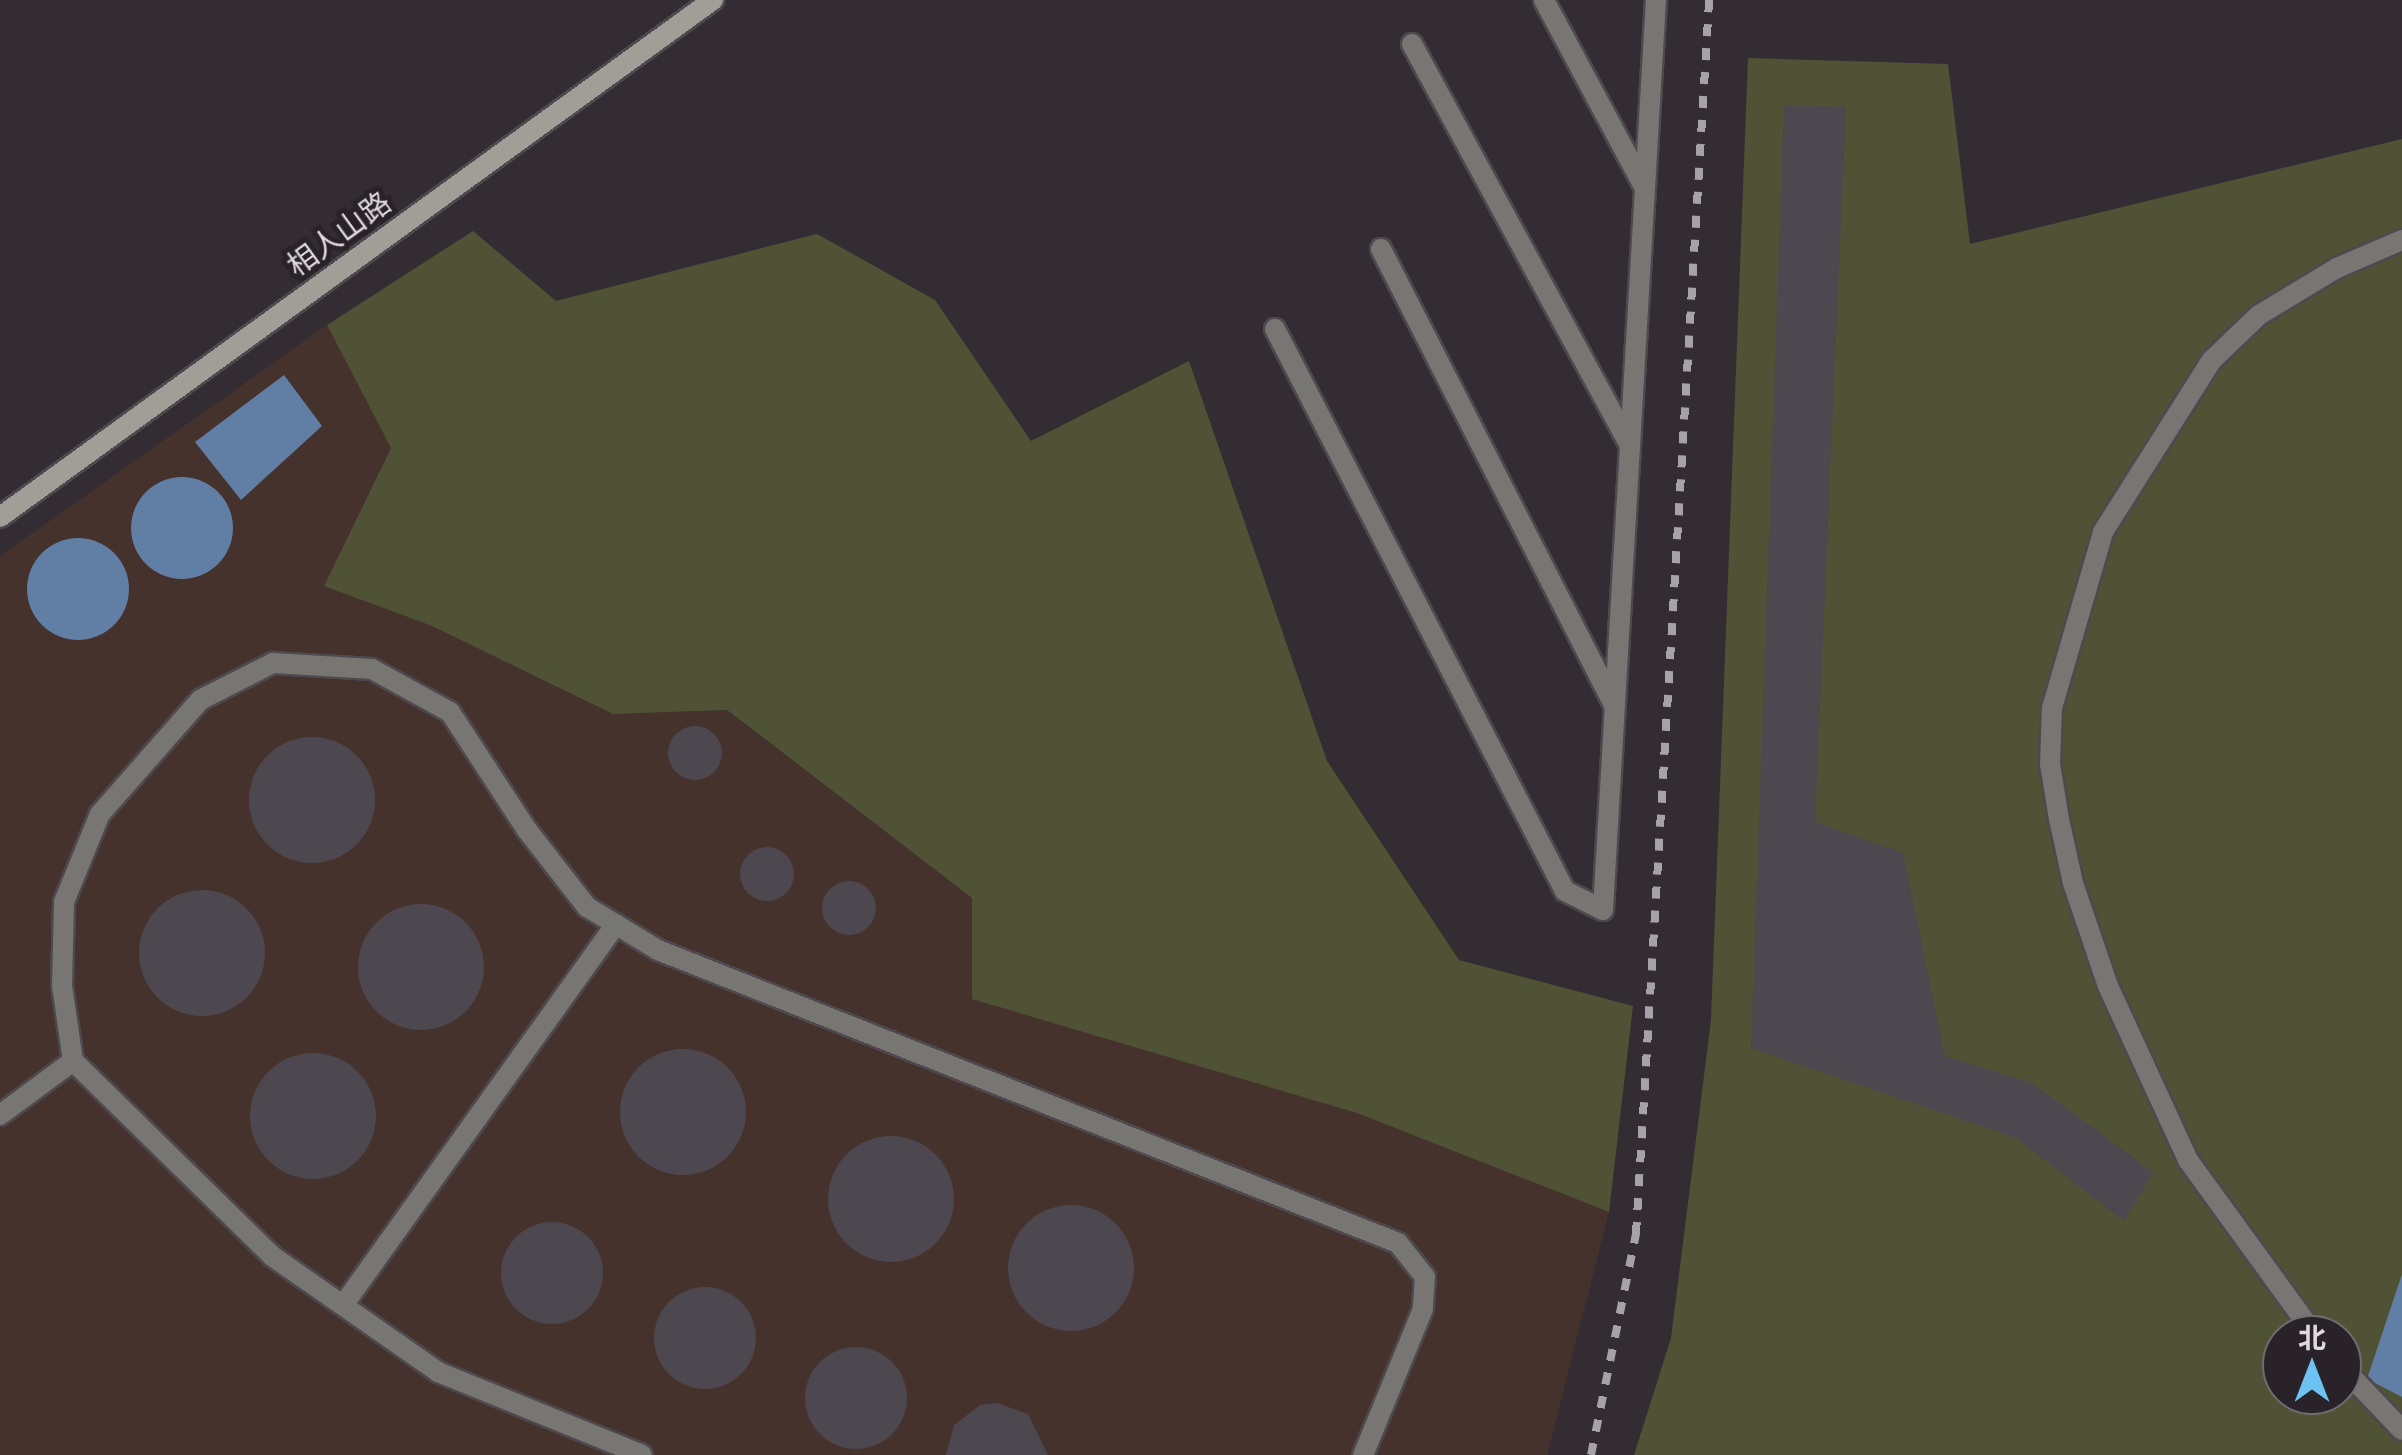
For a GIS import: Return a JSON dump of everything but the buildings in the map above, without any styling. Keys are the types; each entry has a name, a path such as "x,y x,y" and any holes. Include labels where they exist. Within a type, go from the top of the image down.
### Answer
{"street":[{"name":"相人山路","path":"0,516 713,0"},
{"path":"1544,0 1645,188"},
{"path":"1274,329 1565,891 1603,910 1656,0"},
{"path":"1412,44 1630,445"},
{"path":"2300,1315 2188,1160 2108,986 2072,883 2050,764 2052,708 2104,532 2211,362 2259,315 2337,268 2402,240"},
{"path":"1381,249 1615,707"},
{"path":"642,1455 438,1372 272,1256 72,1061 62,986 64,902 100,814 200,700 273,663 372,668 450,712 539,845 587,906 658,950 1398,1243 1425,1278 1423,1309 1363,1455"},
{"path":"344,1304 616,924"},
{"path":"0,1114 72,1061"},
{"path":"2362,1388 2402,1430"}],"shaded area":[{"path":"327,325 391,448 324,586 432,626 613,714 726,710 972,898 1357,1113 1609,1212 1547,1455 0,1455 0,556"}],"green space":[{"path":"1748,58 1948,64 1970,244 2402,139 2402,1455 1634,1455 1671,1338 1711,1020"},
{"path":"473,231 556,301 817,234 935,300 1031,441 1189,361 1327,761 1459,960 1633,1006 1609,1212 1357,1113 972,999 972,898 727,710 613,714 432,626 324,586 391,448 327,325"}],"water":[{"path":"284,375 322,426 241,500 195,442"},
{"path":"182,477 201,481 218,492 229,509 233,528 229,547 218,564 201,575 182,579 163,575 146,564 135,547 131,528 135,509 146,492 163,481"},
{"path":"78,538 97,542 114,553 125,570 129,589 125,608 114,625 97,636 78,640 59,636 42,625 31,608 27,589 31,570 42,553 59,542"},
{"path":"2402,1274 2402,1397 2367,1379"}],"railway":[{"path":"1591,1455 1636,1234 1709,0"}]}
